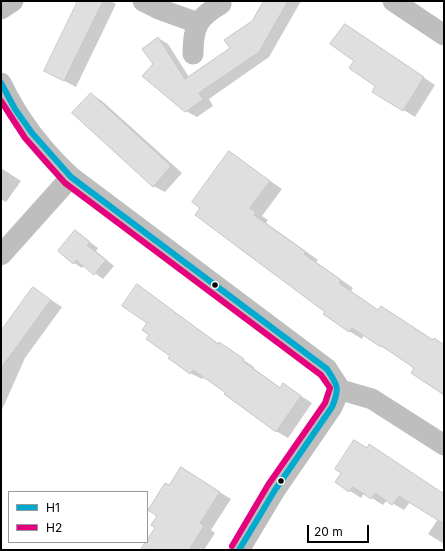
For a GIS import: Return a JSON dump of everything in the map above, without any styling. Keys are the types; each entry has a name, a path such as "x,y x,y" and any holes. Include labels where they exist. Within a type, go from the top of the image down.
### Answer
{"street":[{"path":"1,9 13,1"},
{"path":"143,1 159,9 198,23"},
{"path":"393,1 444,36"},
{"path":"193,54 193,37 198,23 208,11 221,4"},
{"path":"1,83 25,125 59,166 327,369 335,380 338,389 332,407 276,490 239,550"},
{"path":"1,255 72,177"},
{"path":"338,389 372,398 444,445"}],"building":[{"path":"78,1 103,1 64,81 44,71"},
{"path":"264,1 288,1 259,52 199,93 203,100 185,112 142,76 153,64 142,49 158,37 185,79 230,48 224,40 252,21"},
{"path":"345,24 424,77 403,111 372,92 375,86 349,68 354,61 330,44"},
{"path":"91,93 171,166 153,187 72,113"},
{"path":"229,151 270,181 250,208 256,212 254,215 306,252 304,254 341,280 339,283 378,310 381,306 433,340 434,338 444,345 444,395 411,373 414,368 382,346 381,347 352,328 349,332 323,314 325,312 195,215 200,208 192,202"},
{"path":"75,230 90,242 87,245 106,260 94,275 76,260 73,264 58,251"},
{"path":"137,284 218,344 219,342 244,359 243,361 280,388 283,383 301,396 276,432 224,394 226,393 193,370 190,374 168,358 170,356 146,339 149,335 142,330 147,323 122,306"},
{"path":"33,287 51,300 1,368 1,331"},
{"path":"354,440 367,448 369,444 444,494 444,524 399,496 392,505 375,493 371,499 353,487 349,492 335,482 341,473 335,469"},
{"path":"181,467 220,492 200,523 204,526 189,550 140,550 145,543 148,543 148,538 155,528 151,525 157,516 148,510 165,483 169,485"}],"transit line":[{"name":"H1","path":"1,83 15,109 32,133 71,177 327,369 334,379 337,391 332,407 275,490 239,550"},
{"name":"H2","path":"1,101 25,138 65,183 321,375 330,388 325,403 268,485 232,546"}]}
